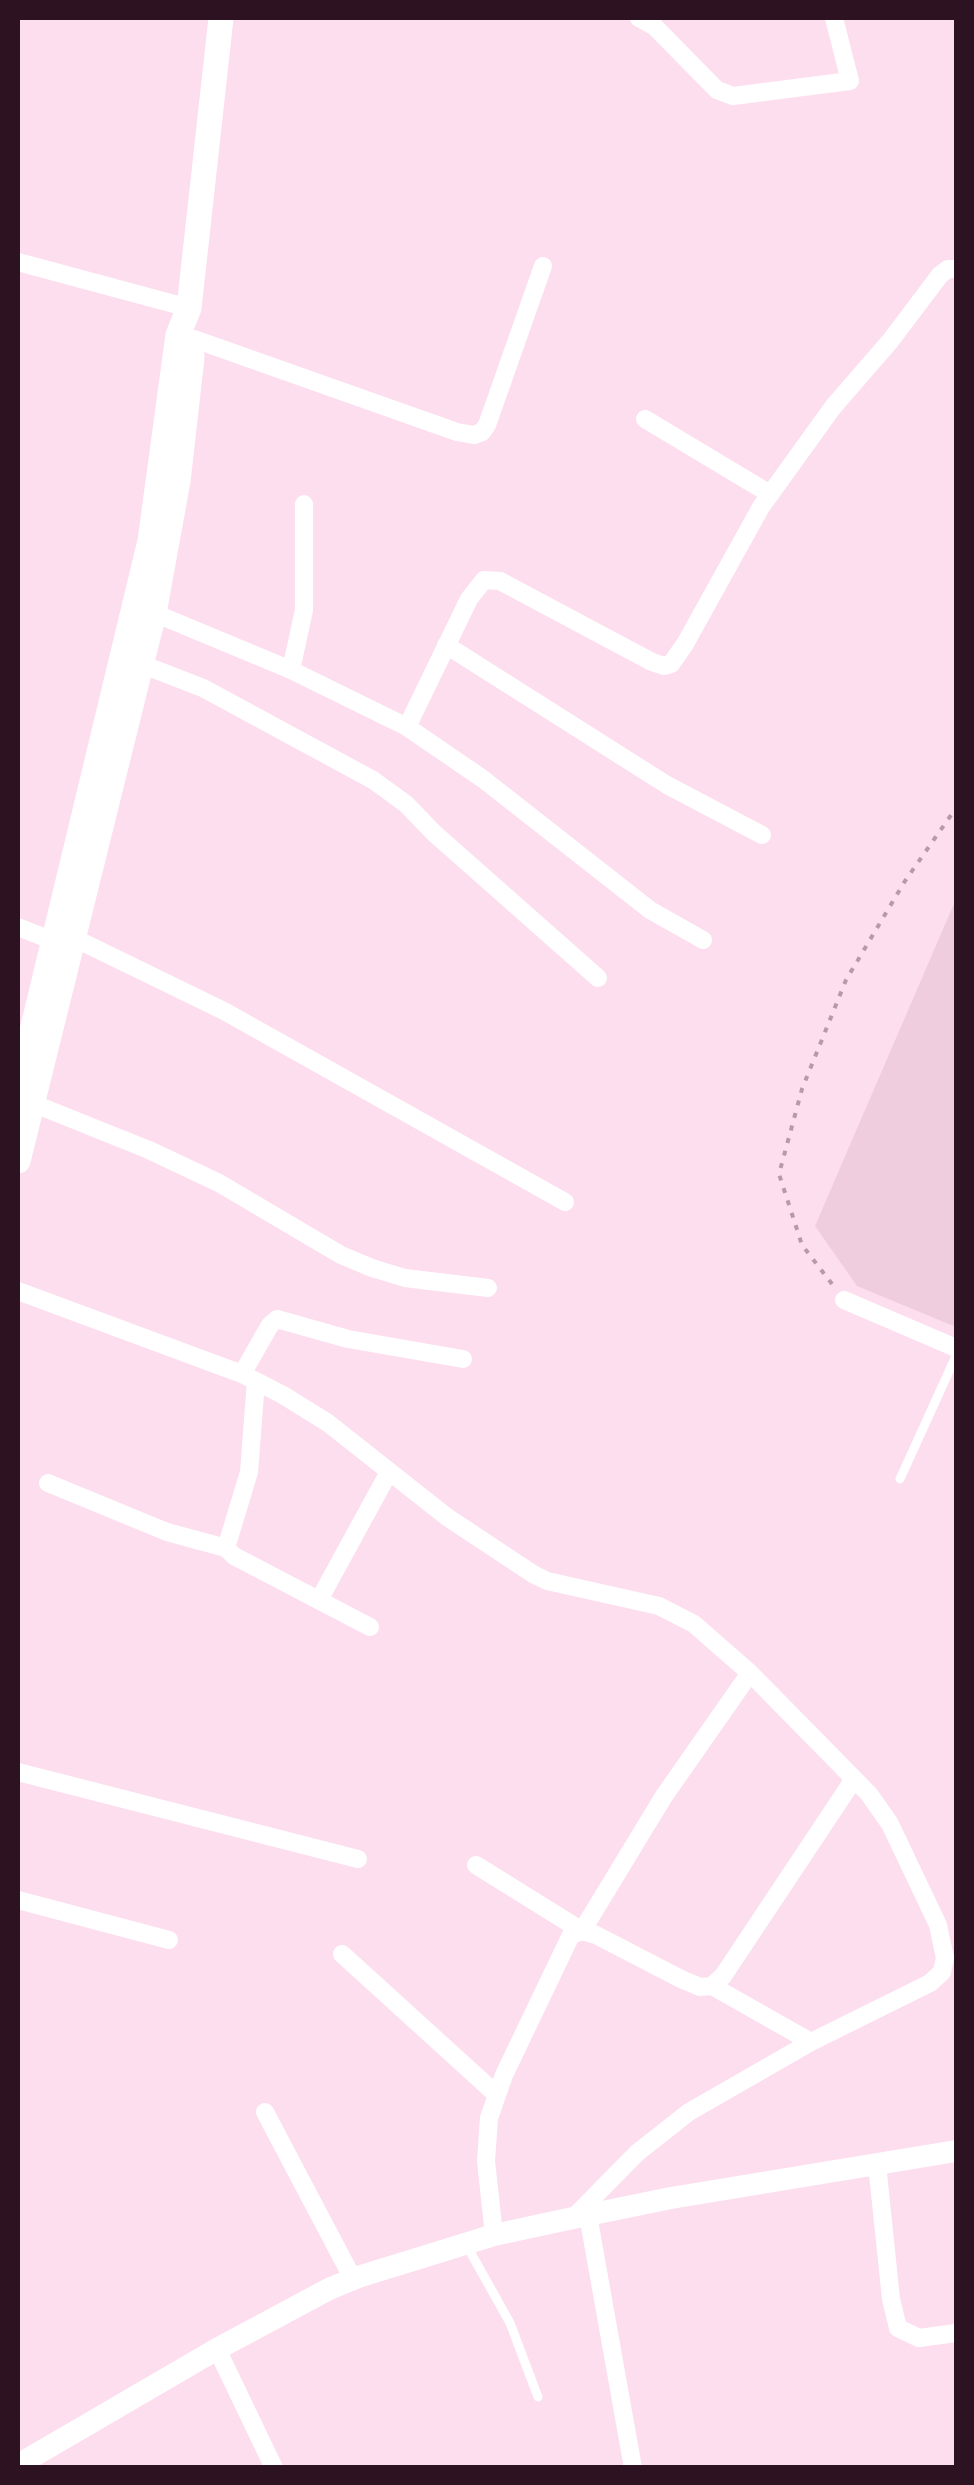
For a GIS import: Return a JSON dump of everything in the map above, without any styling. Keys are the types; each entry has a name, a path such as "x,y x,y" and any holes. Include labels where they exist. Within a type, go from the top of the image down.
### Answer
{"main road":[{"path":"65,940 146,558 178,335 188,308 220,18"},
{"path":"18,1161 25,1096 154,613 178,481 194,338 188,308"}],"street":[{"path":"639,18 655,27 717,90 740,96 850,81 834,18"},
{"path":"18,262 188,308"},
{"path":"194,338 474,435 487,424 543,266"},
{"path":"407,727 469,599 484,580 492,580 652,662 671,664 770,494 832,407 940,275 948,268 956,269"},
{"path":"646,419 770,494"},
{"path":"291,670 304,610 304,504"},
{"path":"154,613 291,670 407,727 483,779 650,910 704,940"},
{"path":"446,645 668,785 762,835"},
{"path":"141,664 204,688 384,787 598,978"},
{"path":"18,927 65,940 224,1011 565,1202"},
{"path":"25,1096 218,1183 341,1255 372,1268 405,1278 488,1288"},
{"path":"18,1290 249,1377 308,1409 447,1517 547,1581 676,1613 705,1631 750,1672 854,1779 890,1824 938,1925 945,1958 942,1972 930,1983 811,2042 688,2112 638,2154 581,2216"},
{"path":"844,1300 956,1348"},
{"path":"226,1548 249,1472 249,1377 270,1324 277,1318 348,1339 464,1359"},
{"path":"318,1600 389,1472"},
{"path":"48,1484 167,1532 226,1548 234,1556 370,1626"},
{"path":"494,2235 486,2161 490,2118 496,2094 564,1944 571,1935 582,1931 664,1796 750,1672"},
{"path":"18,1772 358,1859"},
{"path":"712,1986 723,1976 854,1779"},
{"path":"476,1865 582,1931 681,1979 700,1987 712,1986 811,2042"},
{"path":"18,1900 169,1940"},
{"path":"342,1954 496,2094"},
{"path":"265,2112 352,2280"},
{"path":"18,2464 217,2349 352,2280 494,2235 581,2216 956,2151"},
{"path":"877,2164 891,2299 898,2328 918,2338 956,2333"},
{"path":"581,2216 634,2468"},
{"path":"217,2349 274,2468"}],"lane":[{"path":"900,1479 956,1356"},
{"path":"466,2244 510,2323 538,2397"}],"path":[{"path":"844,1300 802,1245 780,1174 802,1088 846,980 905,881 956,808"}],"shaded area":[{"path":"956,899 956,1327 857,1286 815,1226"}]}
